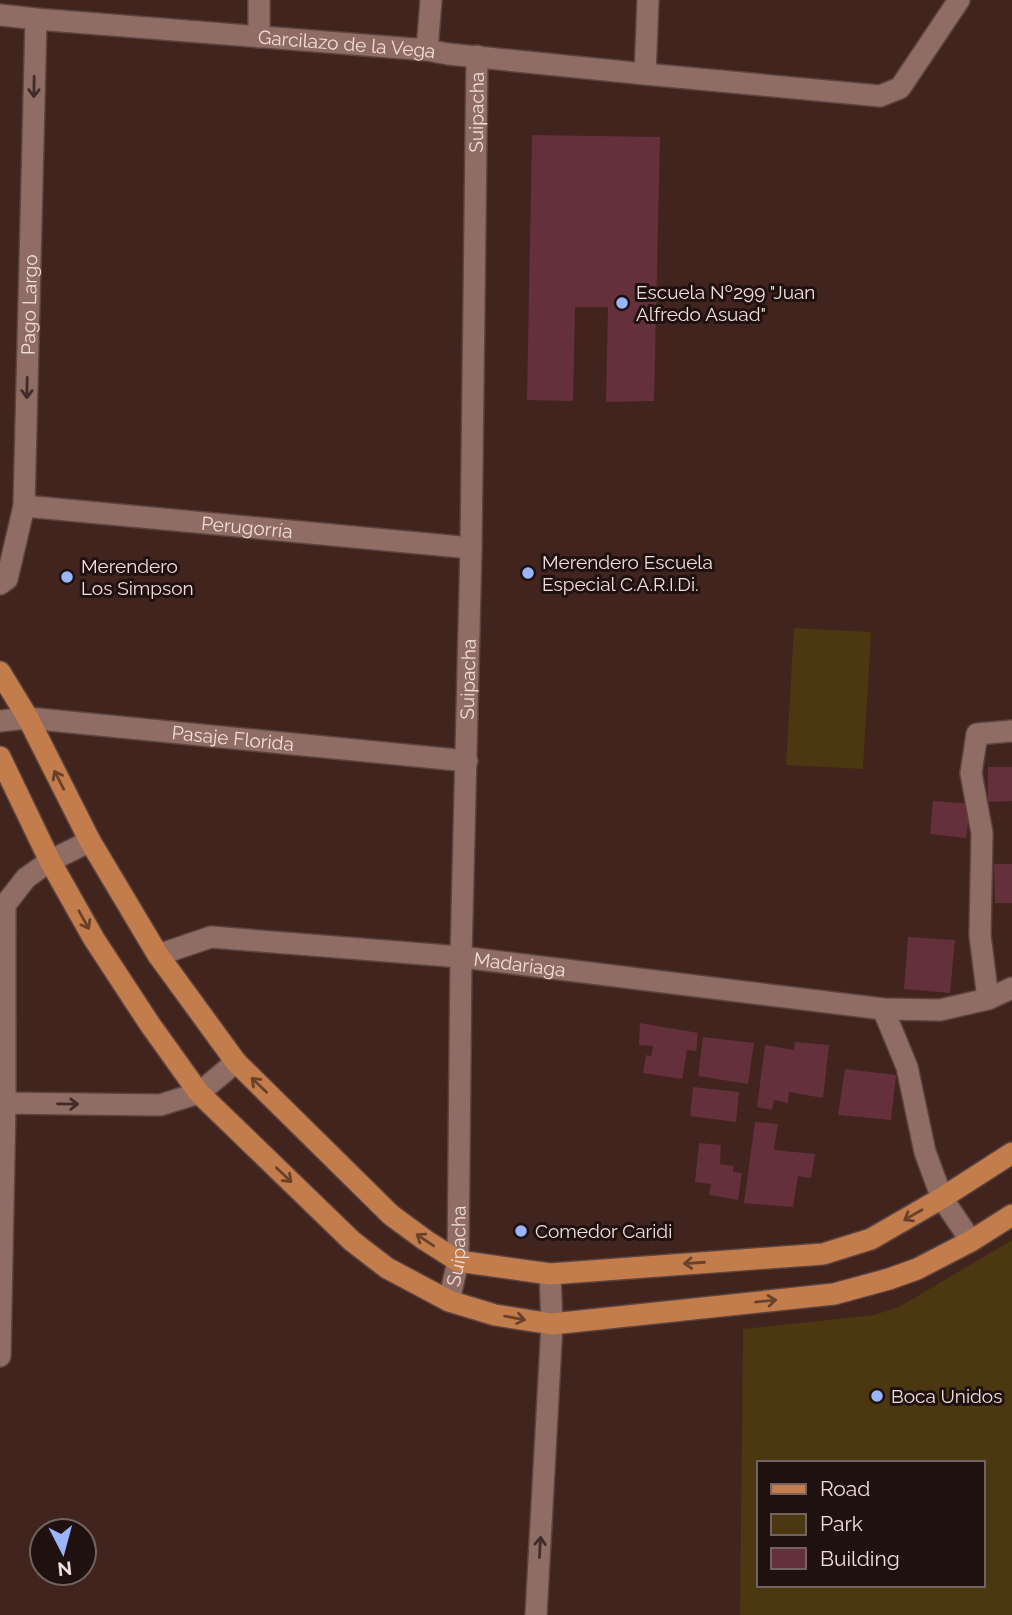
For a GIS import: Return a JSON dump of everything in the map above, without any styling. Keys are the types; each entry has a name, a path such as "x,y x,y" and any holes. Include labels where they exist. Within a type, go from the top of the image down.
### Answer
{"main road":[{"path":"0,672 28,718 90,841 158,955 236,1062 391,1215 458,1261 550,1274 823,1254 871,1239 1012,1153"},
{"path":"0,757 51,861 94,939 149,1023 200,1093 352,1241 387,1268 449,1301 495,1315 552,1324 835,1294 917,1269 971,1241 1012,1214"}],"street":[{"path":"259,37 260,0"},
{"path":"428,50 431,0"},
{"path":"645,75 648,0"},
{"name":"Garcilazo de la Vega","path":"0,15 428,50 645,75 880,96 901,88 959,0"},
{"name":"Pago Largo","path":"0,584 7,579 24,506 36,19"},
{"name":"Suipacha","path":"449,1301 458,1261 477,56"},
{"name":"Perugorría","path":"24,506 471,548"},
{"name":"Pasaje Florida","path":"0,721 28,718 467,761"},
{"path":"988,999 980,934 982,833 971,773 977,734 1012,731"},
{"path":"0,1356 5,905 26,877 90,841"},
{"name":"Madariaga","path":"158,955 211,937 461,957 883,1009 940,1010 988,999 1012,988"},
{"path":"883,1009 907,1067 925,1153 942,1198 971,1241"},
{"path":"2,1103 160,1105 200,1093 236,1062"},
{"path":"537,1615 552,1324 550,1274"}],"green space":[{"path":"794,628 871,632 863,769 786,765"},
{"name":"Boca Unidos","path":"1012,1240 1012,1615 740,1615 743,1329 874,1315 899,1307"}],"building":[{"name":"Escuela Nº299 \"Juan Alfredo Asuad\"","path":"532,135 660,137 654,401 606,402 608,307 575,307 573,401 527,400"},
{"path":"988,767 1012,767 1012,801 988,802"},
{"path":"933,801 971,804 966,838 930,834"},
{"path":"994,864 1012,864 1012,903 995,903"},
{"path":"908,937 955,940 950,993 904,989"},
{"path":"640,1023 698,1033 696,1051 687,1050 682,1079 643,1073 646,1055 651,1056 653,1046 639,1045"},
{"path":"703,1037 754,1043 748,1084 698,1076"},
{"path":"795,1042 829,1045 823,1098 789,1092 788,1103 774,1100 772,1110 757,1107 765,1045 794,1050"},
{"path":"845,1069 896,1075 891,1120 838,1115"},
{"path":"693,1087 739,1092 736,1122 690,1116"},
{"path":"755,1122 778,1124 774,1150 815,1154 811,1178 798,1176 793,1207 744,1203"},
{"path":"699,1143 721,1145 720,1164 733,1166 733,1172 742,1173 738,1200 709,1195 711,1184 695,1182"}],"place":[{"name":"Escuela Nº299 \"Juan Alfredo Asuad\"","path":"622,303"},
{"name":"Merendero Escuela Especial C.A.R.I.Di.","path":"528,573"},
{"name":"Merendero Los Simpson","path":"67,577"},
{"name":"Comedor Caridi","path":"521,1231"},
{"name":"Boca Unidos","path":"877,1396"}]}
